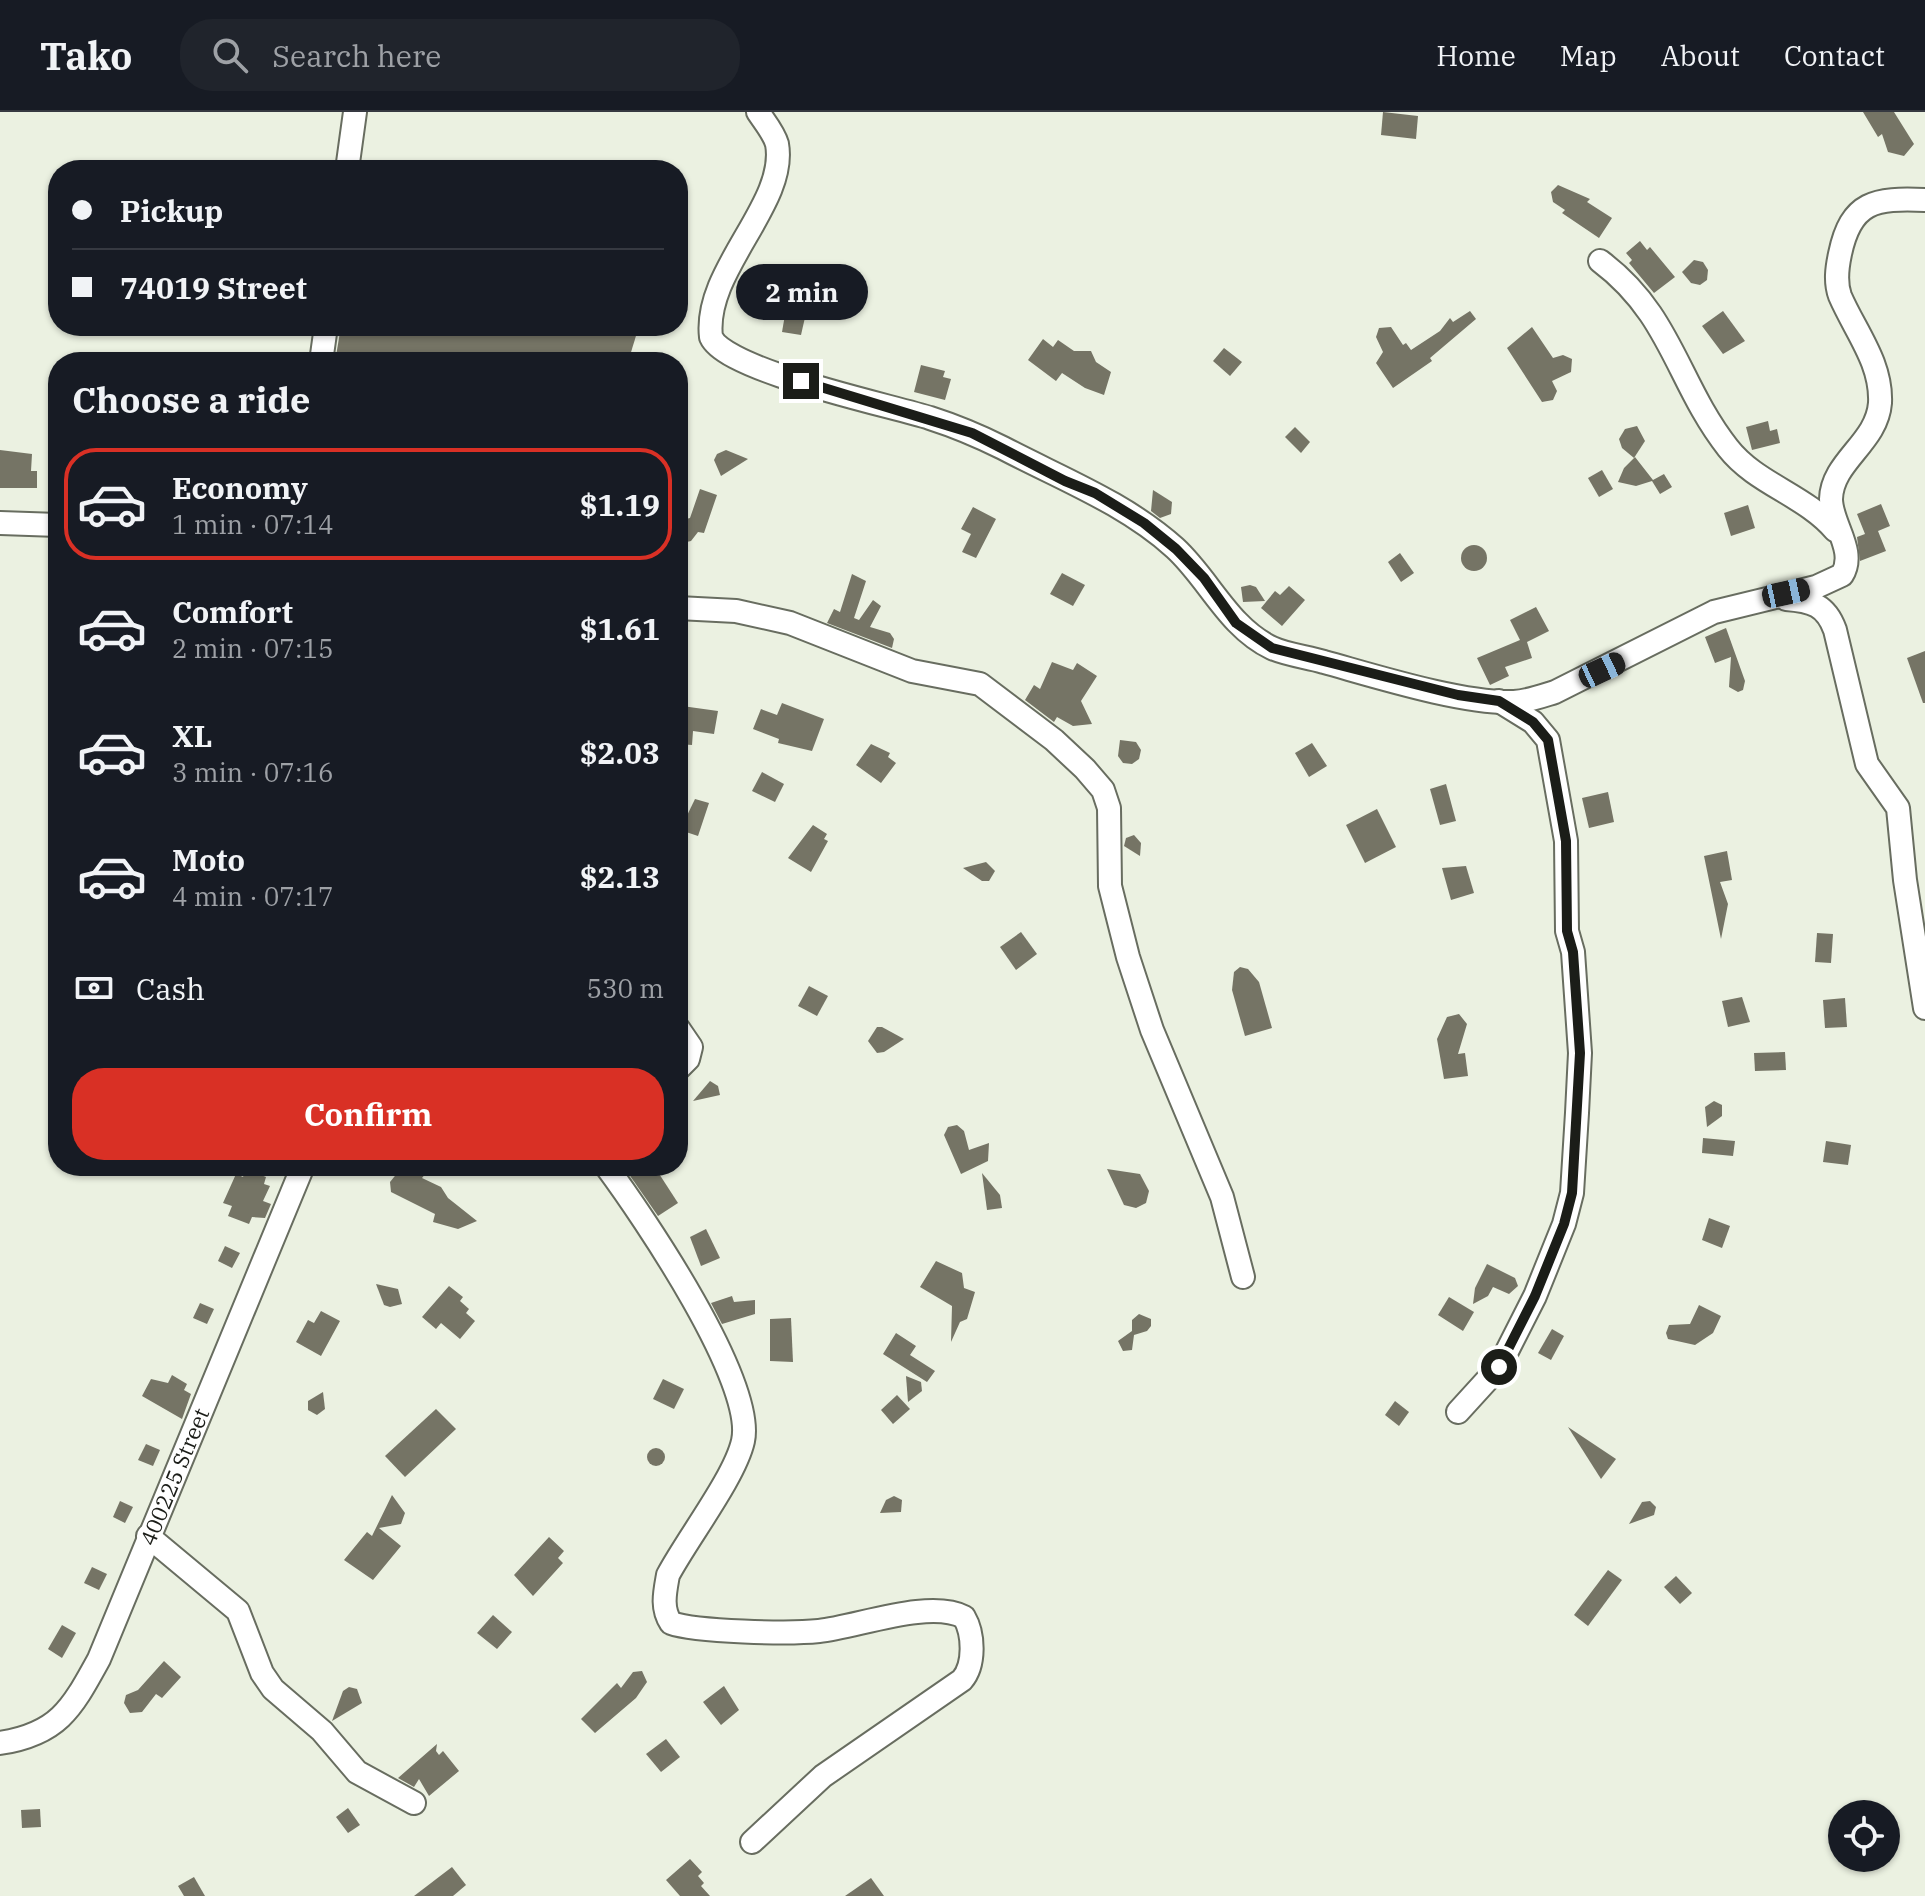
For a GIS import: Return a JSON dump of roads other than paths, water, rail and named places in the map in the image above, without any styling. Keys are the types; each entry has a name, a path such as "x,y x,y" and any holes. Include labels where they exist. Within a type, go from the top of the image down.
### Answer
{"street":[{"path":"348,160 355,112"},
{"path":"758,112 776,140 778,159 749,230 731,260 710,319 714,344 734,359 972,433 1095,493 1144,523 1176,549 1204,578 1236,623 1272,648 1458,695 1499,701 1530,700 1555,692 1690,623 1761,598 1836,580 1845,570 1846,551 1831,508 1834,482 1876,423 1880,390 1871,356 1837,284 1844,232 1850,218 1875,205 1925,200"},
{"path":"1600,261 1637,292 1653,314 1728,449 1757,474 1820,512 1841,537"},
{"path":"0,523 48,525"},
{"path":"1761,598 1816,603 1832,621 1867,764 1898,808 1905,880 1924,1001"},
{"path":"688,609 736,611 790,623 912,671 980,684 1054,740 1103,790 1109,808 1110,886 1128,957 1152,1030 1222,1197 1243,1277"},
{"path":"1458,1412 1499,1367 1535,1296 1564,1224 1572,1193 1577,1113 1580,1053 1573,952 1567,931 1566,841 1548,740 1533,722 1499,701"},
{"name":"400225 Street","path":"0,1743 42,1732 74,1705 99,1659 299,1176"},
{"path":"613,1176 679,1276 731,1377 744,1423 737,1457 668,1575 665,1614 671,1623 795,1632 896,1616 953,1612 964,1617 969,1626 971,1664 962,1680 823,1776 752,1842"},
{"path":"148,1536 238,1611 262,1673 273,1689 322,1731 357,1772 414,1803"}]}
